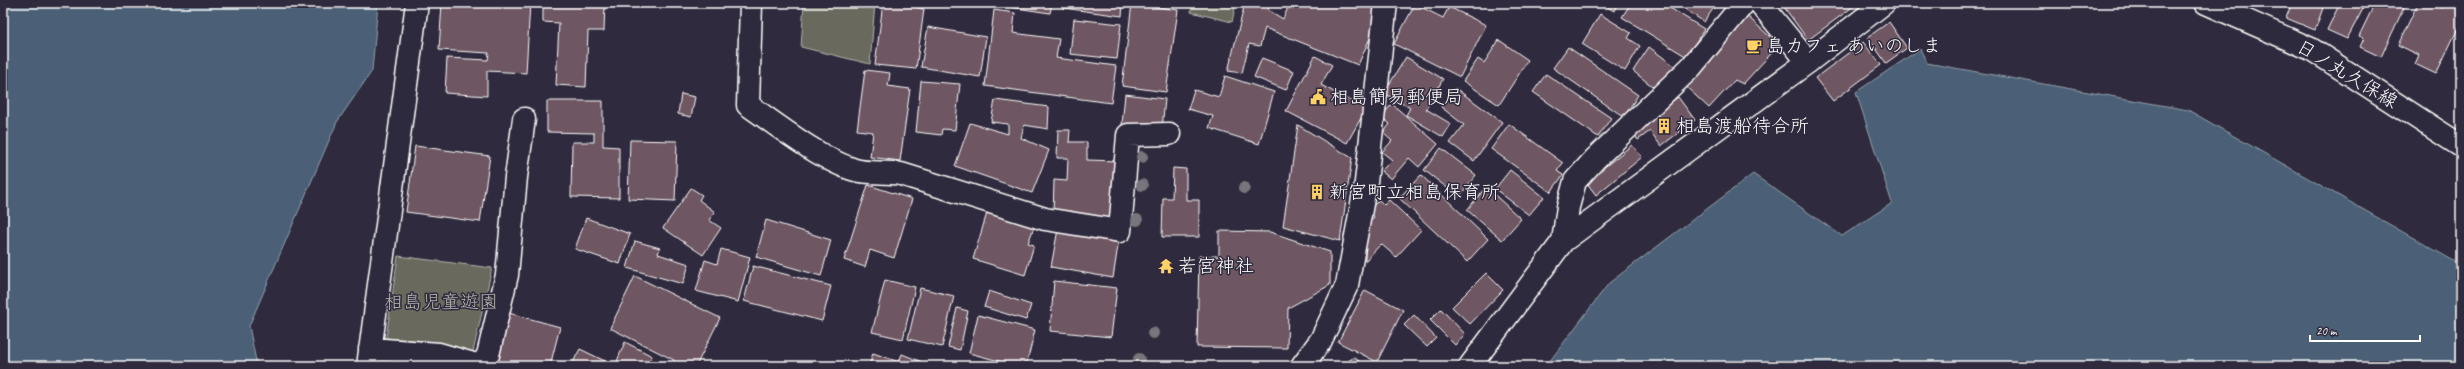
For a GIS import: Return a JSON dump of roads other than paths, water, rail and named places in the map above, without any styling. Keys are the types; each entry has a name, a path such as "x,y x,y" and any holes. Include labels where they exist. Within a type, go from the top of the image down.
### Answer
{"street":[{"path":"417,3 369,357 439,354 481,366 488,355 507,276 516,177 524,119"},
{"path":"751,3 748,106 836,163 857,171 887,171 901,174 1045,219 1120,231 1128,135 1170,134"},
{"path":"1302,366 1321,340 1347,285 1366,182 1386,3"},
{"path":"1563,241 1568,207 1575,181 1595,158 1691,67 1744,3"},
{"path":"1760,3 1808,62"},
{"path":"1470,366 1563,241 1808,62 1884,3"},
{"name":"日ノ丸久保線","path":"2206,3 2311,49 2461,146"}],"water":[{"path":"3,3 378,3 372,71 337,122 249,326 257,366 3,366"},
{"path":"1920,49 1927,63 2188,110 2461,265 2461,366 1546,366 1609,283 1753,174 1842,236 1892,203 1856,92"}],"place":[{"name":"島カフェ あいのしま","path":"1754,46"},
{"name":"相島簡易郵便局","path":"1318,97"},
{"name":"相島渡船待合所","path":"1664,126"},
{"name":"新宮町立相島保育所","path":"1317,192"},
{"name":"若宮神社","path":"1166,266"}],"park label":[{"name":"相島児童遊園","path":"441,302"}]}
